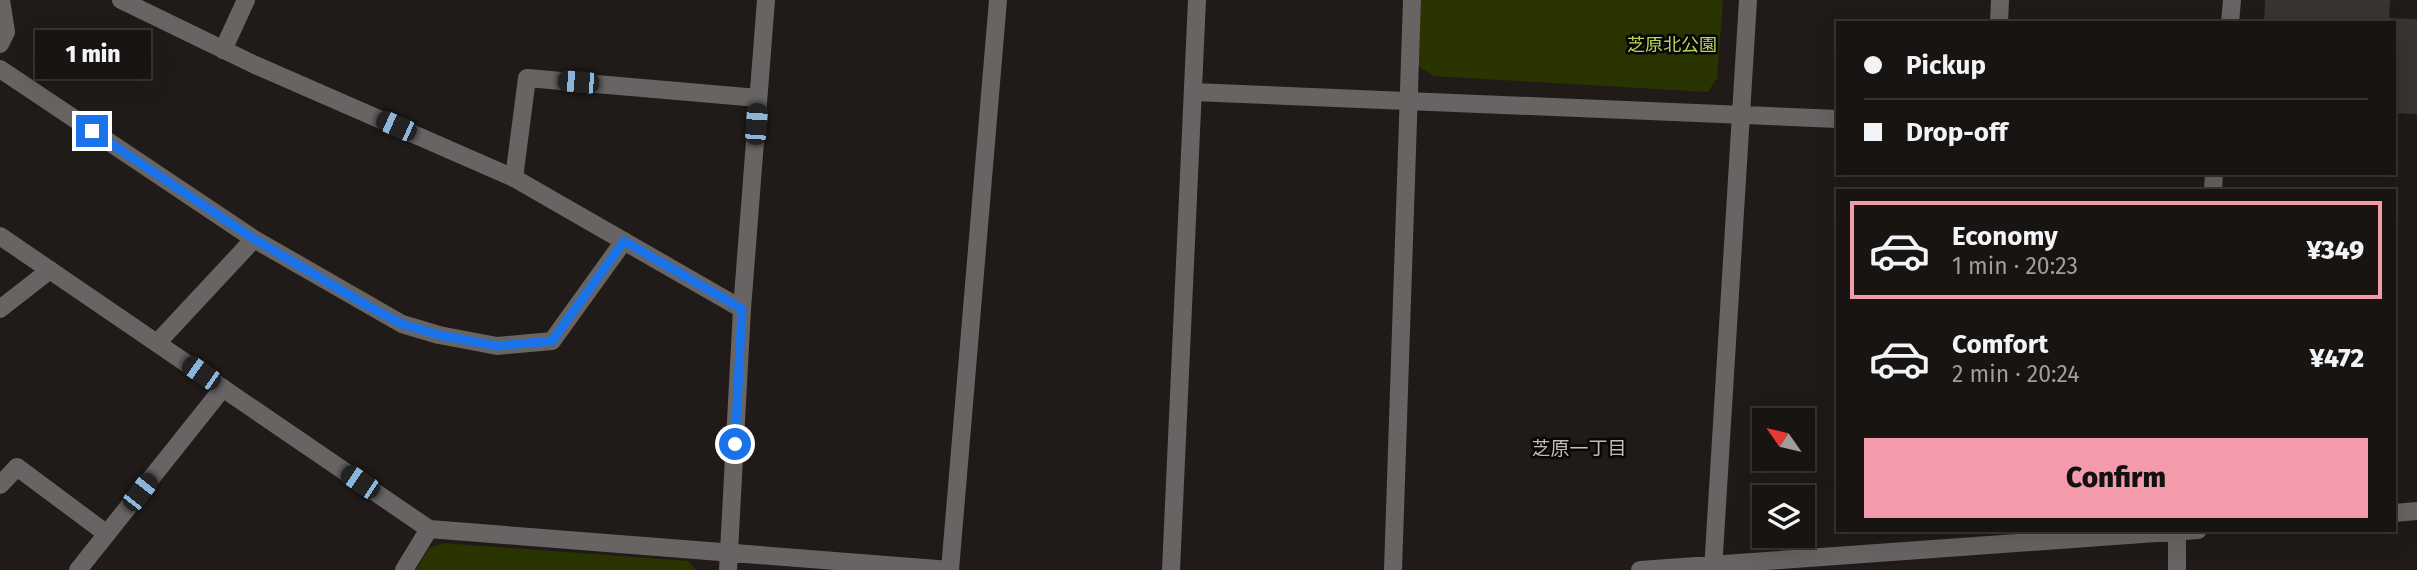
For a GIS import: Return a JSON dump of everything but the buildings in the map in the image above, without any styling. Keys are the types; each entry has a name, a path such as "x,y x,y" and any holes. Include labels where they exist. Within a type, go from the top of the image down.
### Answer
{"street":[{"path":"0,44 6,32 1,0"},
{"path":"121,0 223,50 514,178 742,309"},
{"path":"223,50 246,0"},
{"path":"728,561 742,309 766,0"},
{"path":"0,236 429,529 728,561 950,570 998,0"},
{"path":"1171,570 1197,0"},
{"path":"1393,570 1412,0"},
{"path":"1713,567 1748,0"},
{"path":"1999,21 2000,0"},
{"path":"2230,21 2232,0"},
{"path":"0,69 254,239 402,324 439,335 497,346 552,341 624,241"},
{"path":"514,178 527,78 758,98"},
{"path":"1193,92 1836,119"},
{"path":"157,344 254,239"},
{"path":"0,309 50,270"},
{"path":"78,570 223,388"},
{"path":"0,485 17,467 107,534"},
{"path":"2396,513 2417,511"},
{"path":"404,570 429,529"},
{"path":"1640,570 1713,567 2164,532"},
{"path":"2177,532 2177,570"}],"green space":[{"name":"芝原北公園","path":"1421,0 1723,0 1717,78 1708,92 1433,76 1417,65"},
{"path":"442,543 688,561 696,570 416,570 428,549"}],"district":[{"name":"芝原一丁目","path":"1579,448"}],"route":[{"path":"92,131 254,239 402,324 439,335 497,346 552,341 624,241 742,309 735,444"}]}
